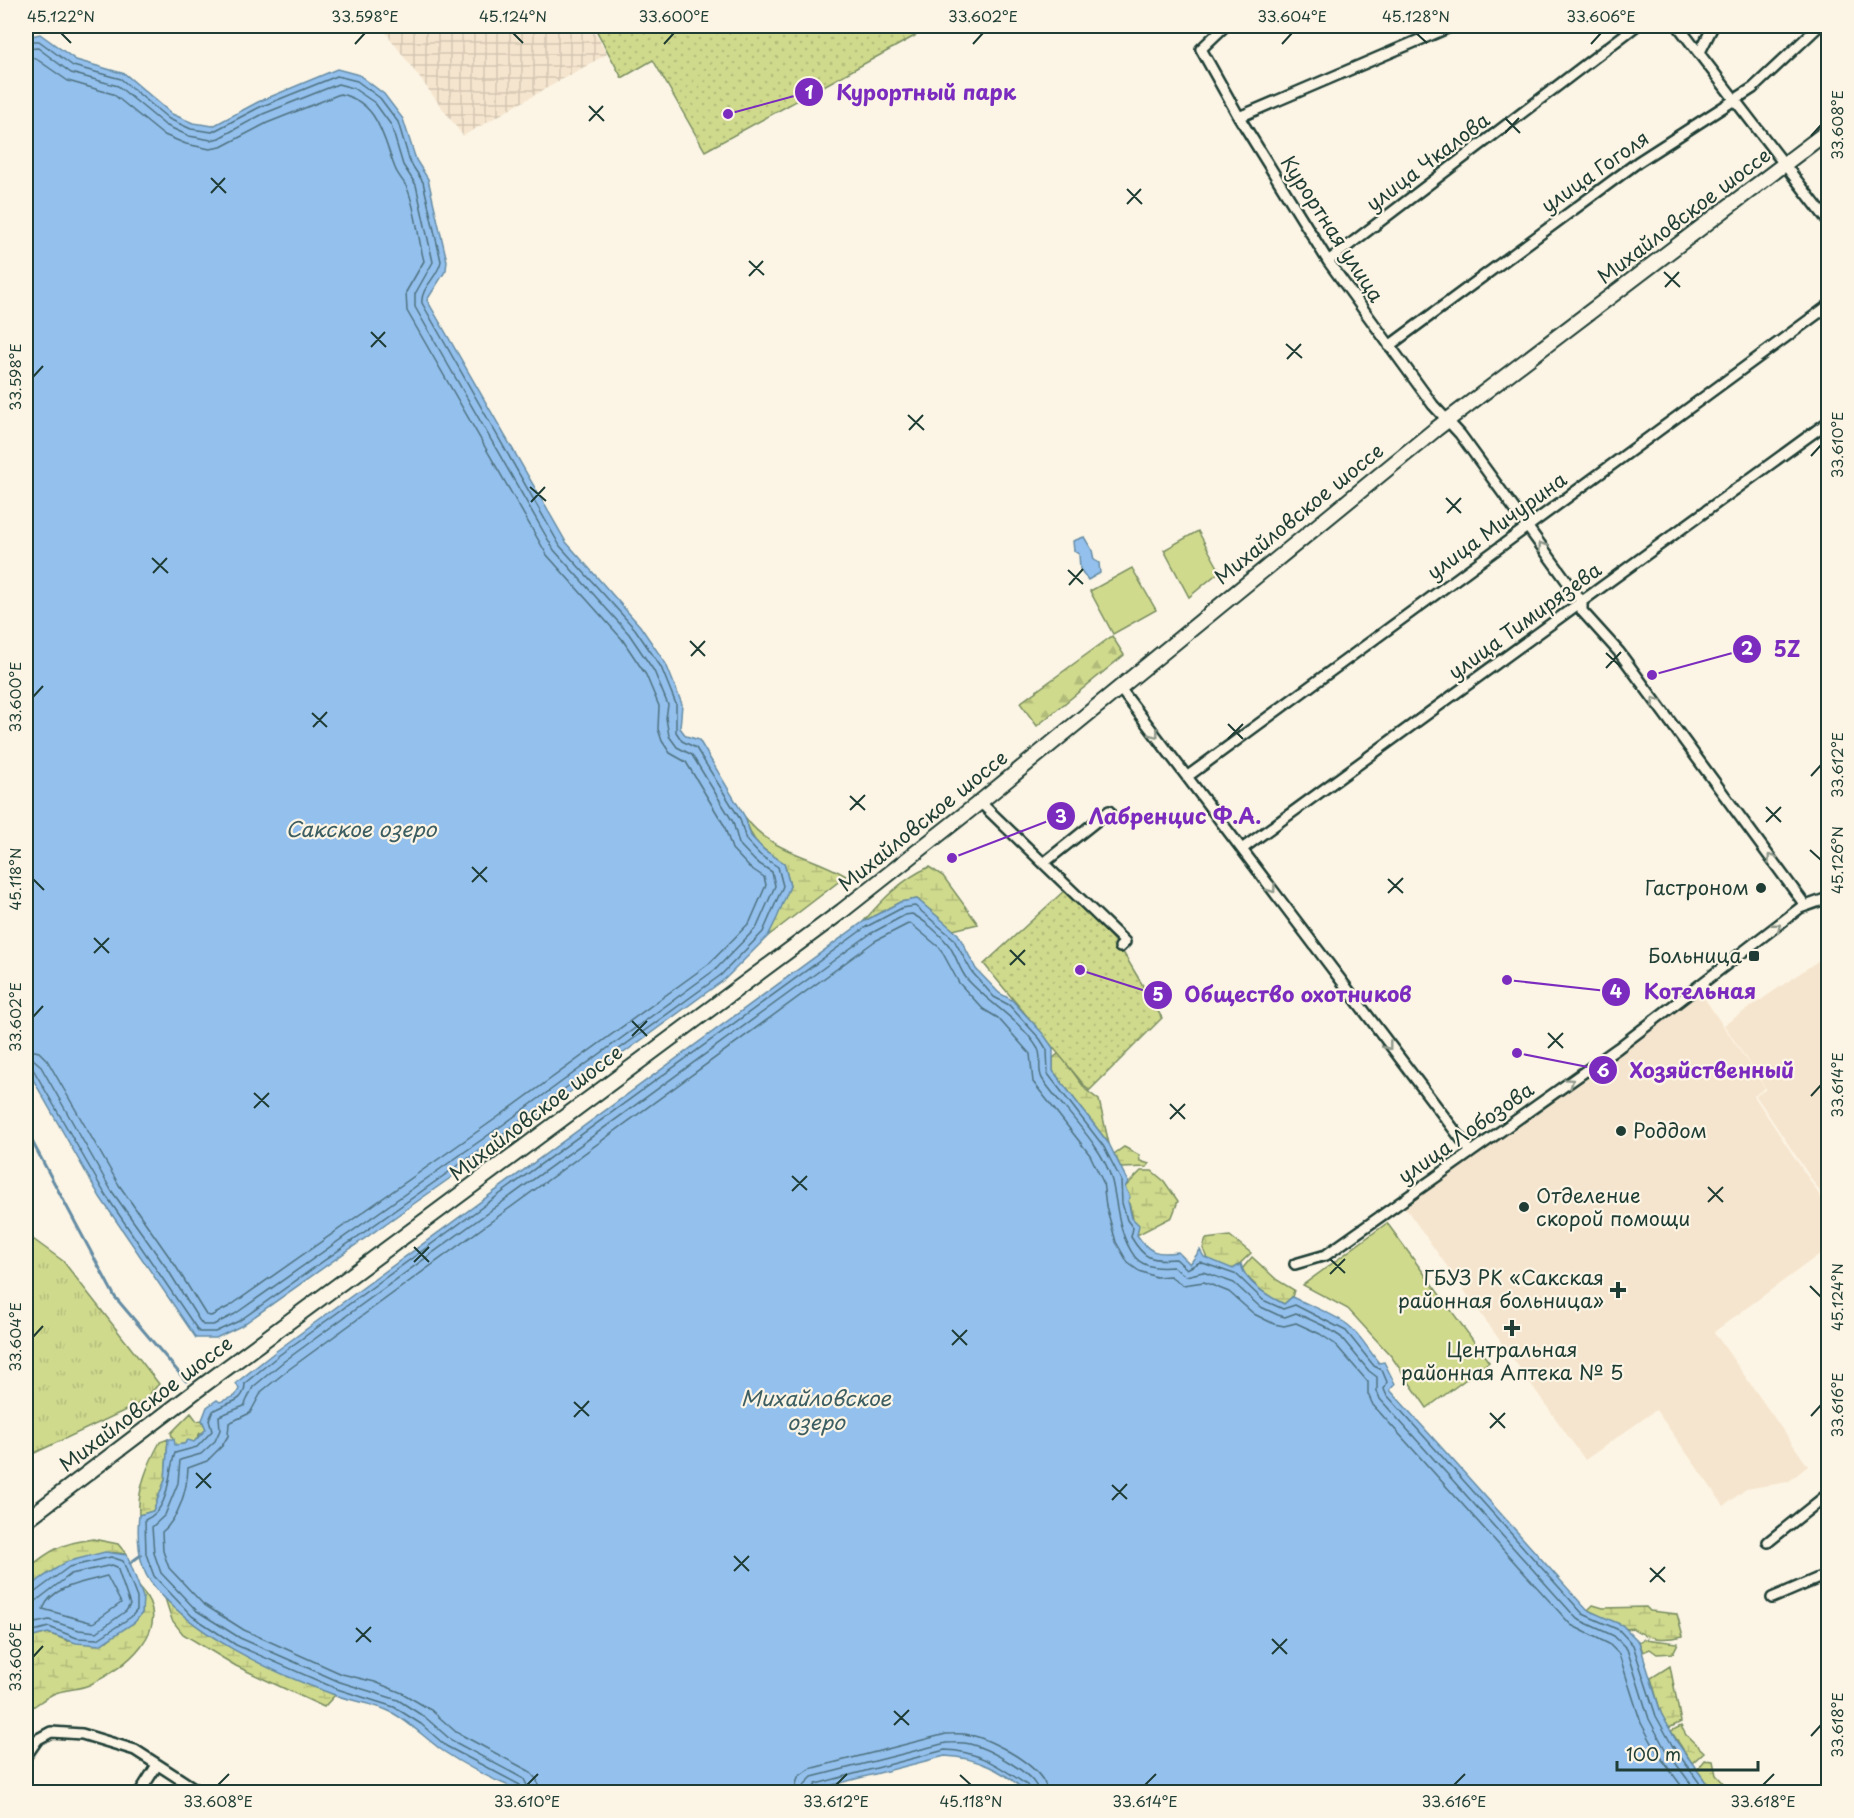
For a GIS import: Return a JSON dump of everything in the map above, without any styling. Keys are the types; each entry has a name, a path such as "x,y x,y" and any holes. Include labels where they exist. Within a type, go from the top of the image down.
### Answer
{"main road":[{"name":"Михайловское шоссе","path":"26,1520 842,911 980,802 1448,420 1828,131"}],"street":[{"name":"Курортная улица","path":"1225,26 1201,49 1239,117 1328,261 1433,405 1448,420 1527,525 1582,602 1582,611 1619,652 1807,904"},
{"path":"1239,117 1452,26"},
{"name":"улица Чкалова","path":"1328,261 1636,26"},
{"path":"1678,26 1786,163 1828,221"},
{"path":"1700,52 1713,26"},
{"name":"улица Гоголя","path":"1389,346 1638,162 1753,88 1819,26"},
{"name":"улица Мичурина","path":"1188,776 1828,306"},
{"name":"улица Тимирязева","path":"1242,849 1828,422"},
{"path":"1119,687 1471,1152"},
{"path":"980,802 1045,862 1125,942 1120,947"},
{"path":"1045,862 1109,811"},
{"name":"улица Лобозова","path":"1295,1264 1326,1255 1674,1007 1807,904 1828,898"},
{"path":"1768,1542 1828,1494"},
{"path":"1772,1598 1828,1574"},
{"path":"27,1753 38,1739 51,1731 82,1734 135,1750 200,1792"},
{"path":"140,1792 157,1765"}],"shaded area":[{"path":"381,26 591,26 607,54 463,136"},
{"path":"1828,954 1828,1204 1756,1096 1766,1089 1724,1025"},
{"name":"ГБУЗ РК «Сакская районная больница»","path":"1701,993 1765,1088 1754,1096 1828,1208 1828,1248 1714,1332 1808,1466 1788,1482 1746,1489 1724,1506 1656,1410 1585,1460 1404,1206"}],"green space":[{"path":"594,26 933,26 705,151 653,60 622,78"},
{"path":"1198,531 1220,571 1189,597 1164,550"},
{"path":"1132,568 1156,610 1113,634 1090,591"},
{"path":"1112,636 1124,655 1037,726 1020,703"},
{"path":"745,817 755,829 779,846 846,876 768,936 790,886 784,863 758,844"},
{"path":"929,867 943,876 978,924 953,930 917,899 900,902 863,922 893,891"},
{"path":"1065,890 1120,947 1162,1018 1089,1091 984,964"},
{"path":"1059,1053 1086,1090 1099,1100 1109,1144 1053,1071 1053,1058"},
{"path":"1124,1147 1139,1155 1140,1161 1149,1164 1147,1167 1121,1168 1114,1154"},
{"path":"1141,1171 1152,1171 1164,1181 1178,1201 1172,1217 1137,1235 1125,1187"},
{"path":"1387,1223 1489,1362 1427,1408 1391,1356 1348,1309 1303,1285"},
{"path":"26,1234 63,1261 159,1384 141,1403 26,1457"},
{"path":"1230,1236 1251,1253 1233,1270 1207,1259 1203,1248 1206,1239"},
{"path":"1252,1257 1277,1280 1294,1290 1292,1297 1284,1304 1266,1295 1243,1273 1242,1269"},
{"path":"191,1413 197,1421 202,1420 206,1428 205,1432 200,1433 194,1443 175,1445 171,1433"},
{"path":"168,1439 165,1480 153,1511 139,1515 140,1496 148,1468 160,1442"},
{"path":"93,1539 118,1544 127,1555 109,1553 72,1562 48,1574 26,1592 26,1570 34,1563 65,1545"},
{"path":"140,1588 150,1603 153,1618 142,1646 117,1669 103,1678 80,1688 53,1694 26,1711 26,1639 48,1633 68,1641 107,1641 142,1613"},
{"path":"164,1595 202,1629 223,1643 266,1665 335,1695 324,1707 236,1666 183,1634 172,1620"},
{"path":"1593,1605 1603,1608 1646,1607 1650,1611 1677,1614 1683,1636 1656,1638 1644,1635 1588,1610"},
{"path":"1644,1639 1678,1643 1673,1653 1657,1654 1650,1649 1643,1652 1639,1642"},
{"path":"1670,1666 1681,1722 1669,1728 1661,1713 1651,1678"},
{"path":"1681,1726 1686,1735 1704,1752 1692,1763 1671,1731"},
{"path":"1705,1760 1713,1761 1716,1775 1732,1792 1713,1792 1697,1770"}],"water":[{"name":"Сакское озеро","path":"40,34 76,60 125,74 172,114 193,123 213,126 258,102 337,69 359,75 384,94 403,119 416,160 428,179 447,261 446,270 427,300 566,542 640,626 666,664 682,704 680,728 686,736 699,740 745,817 751,836 764,850 784,863 790,886 768,936 725,979 511,1135 241,1326 216,1338 196,1338 100,1197 26,1067 26,37"},
{"path":"1084,537 1092,550 1094,560 1099,563 1100,573 1088,580 1080,569 1079,554 1074,551 1073,541"},
{"name":"Михайловское озеро","path":"917,899 958,934 976,969 999,993 1012,1000 1053,1048 1053,1071 1109,1144 1128,1182 1125,1187 1130,1197 1128,1201 1132,1218 1139,1225 1137,1235 1141,1241 1159,1253 1178,1252 1190,1264 1200,1250 1204,1257 1233,1269 1241,1264 1252,1283 1271,1297 1284,1304 1292,1297 1348,1325 1379,1363 1384,1362 1395,1384 1390,1390 1587,1610 1622,1625 1639,1642 1661,1713 1677,1742 1713,1792 1026,1792 1018,1784 989,1766 967,1759 945,1756 805,1792 524,1792 482,1774 452,1757 391,1712 311,1686 234,1650 187,1618 150,1581 143,1567 139,1549 139,1515 153,1511 165,1480 168,1439 174,1439 175,1445 184,1444 188,1440 194,1442 206,1429 202,1420 207,1407 217,1400 220,1402 235,1396 239,1389 236,1383 275,1352 863,922 900,902"},
{"path":"105,1552 127,1555 143,1597 142,1613 135,1622 100,1645 76,1643 48,1633 26,1639 26,1592 40,1579 66,1562"}],"waterway":[{"path":"26,1130 115,1297 186,1381"},
{"path":"130,1563 141,1555"}],"place":[{"name":"Курортный парк","path":"728,114"},
{"name":"5Z","path":"1652,675"},
{"name":"Лабренцис Ф.А.","path":"952,858"},
{"name":"Гастроном","path":"1761,888"},
{"name":"Больница","path":"1754,956"},
{"name":"Общество охотников","path":"1080,970"},
{"name":"Котельная","path":"1507,980"},
{"name":"Хозяйственный","path":"1517,1053"},
{"name":"Роддом","path":"1621,1131"},
{"name":"Отделение скорой помощи","path":"1524,1207"},
{"name":"ГБУЗ РК «Сакская районная больница»","path":"1618,1290"},
{"name":"Центральная районная Аптека № 5","path":"1512,1328"}]}
